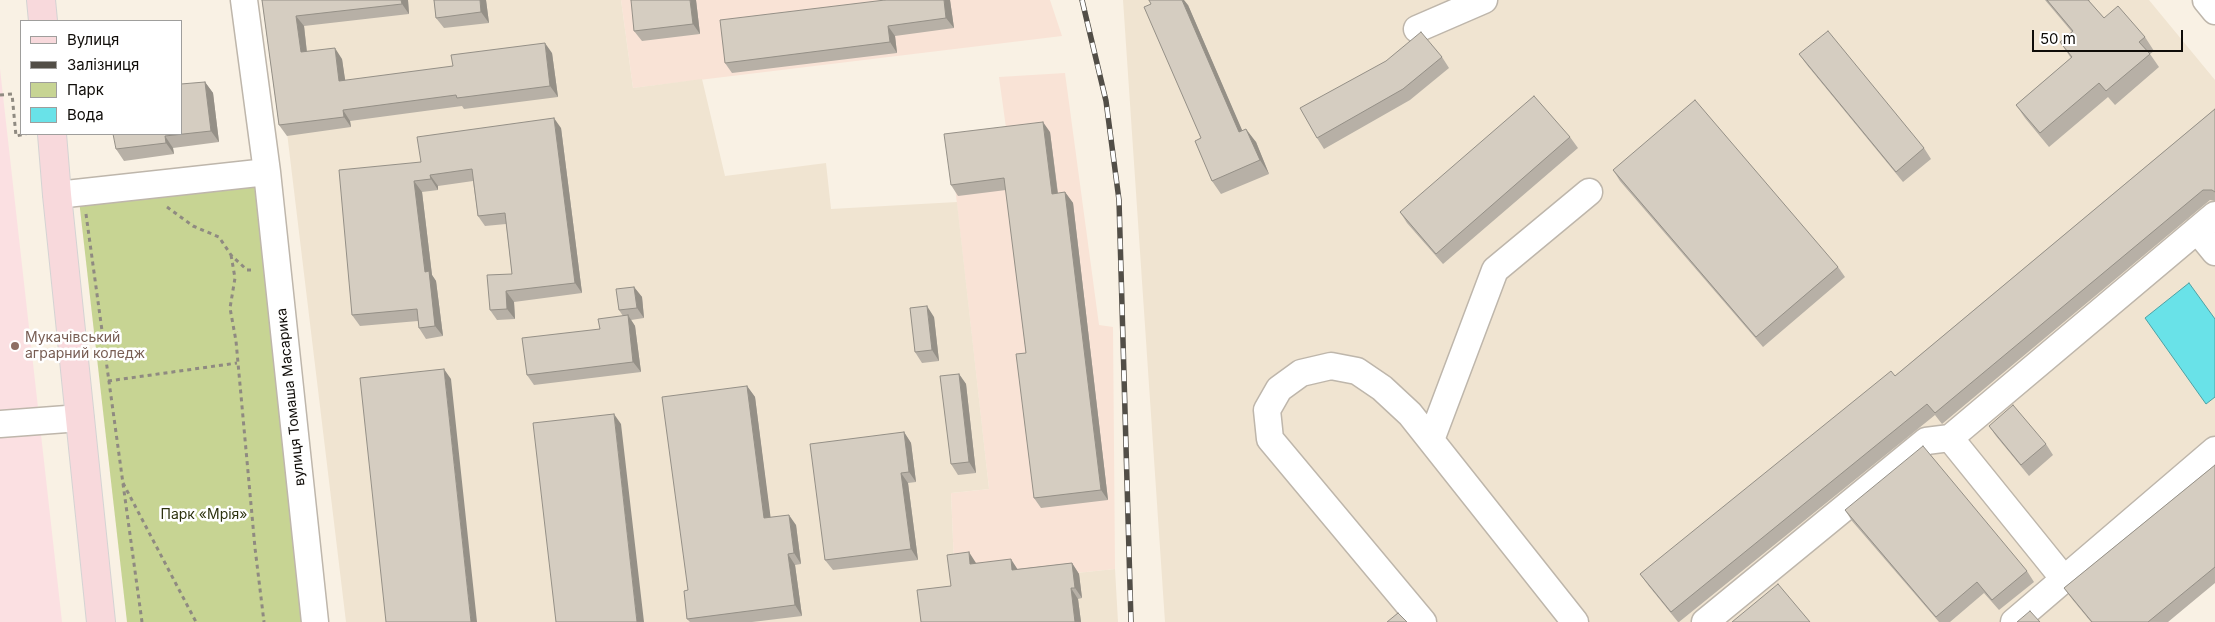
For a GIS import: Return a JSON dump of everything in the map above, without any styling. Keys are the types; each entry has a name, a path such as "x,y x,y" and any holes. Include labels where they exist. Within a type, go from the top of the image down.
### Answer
{"main road":[{"path":"41,0 43,20"},
{"path":"52,135 70,194 80,418 101,622"}],"street":[{"name":"вулиця Томаша Масарика","path":"244,0 267,172 315,622"},
{"path":"1417,29 1484,0"},
{"path":"2206,0 2215,12"},
{"path":"70,194 267,172"},
{"path":"1431,440 1495,270 1589,192"},
{"path":"1705,622 1926,441 1950,438 2206,222 2215,252"},
{"path":"1423,622 1270,440 1267,410 1279,389 1300,373 1331,366 1357,371 1382,388 1410,414 1575,622"},
{"path":"0,424 80,418"},
{"path":"1950,438 2064,579"},
{"path":"2014,622 2215,450"}],"path":[{"path":"0,95 12,94 16,136 21,135"},
{"path":"70,194 108,381 142,622"},
{"path":"164,204 193,226 219,237 231,255 247,270 278,272"},
{"path":"231,255 235,278 230,308 236,340 264,622"},
{"path":"108,381 237,363"},
{"path":"122,480 196,622"},
{"path":"190,622 192,615"}],"shaded area":[{"path":"271,0 621,0 633,88 702,79 725,176 826,163 831,209 957,202 989,489 951,493 954,565 977,574 1029,578 1115,569 1118,622 346,622"},
{"path":"621,0 1050,0 1062,36 633,88"},
{"path":"1123,0 2149,0 2215,80 2215,565 2148,622 1165,622"},
{"name":"Мукачівський аграрний коледж","path":"0,69 62,622 0,622"},
{"path":"1065,73 1099,325 1113,327 1115,569 1029,578 954,565 951,493 989,489 949,133 1006,128 999,77"}],"green space":[{"name":"Парк «Мрія»","path":"254,183 307,622 127,622 79,200"}],"water":[{"path":"2189,283 2215,319 2215,397 2206,404 2145,318"}],"building":[{"path":"262,0 401,0 402,4 296,16 301,52 335,48 339,81 453,66 451,55 545,43 550,86 457,98 456,95 343,110 344,117 279,125"},
{"path":"434,0 480,0 481,12 436,18"},
{"path":"631,0 690,0 693,24 634,31"},
{"path":"885,0 944,0 946,18 888,26 890,42 725,63 720,20"},
{"path":"1149,0 1182,0 1239,132 1246,129 1260,160 1212,181 1195,141 1201,138 1144,7 1151,4"},
{"path":"2047,0 2088,0 2104,18 2118,6 2145,37 2139,42 2150,54 2106,91 2099,83 2040,133 2016,105 2072,57 2060,42 2073,31"},
{"path":"1828,31 1924,148 1896,172 1799,54"},
{"path":"1421,32 1442,57 1403,89 1317,138 1300,108 1386,61"},
{"path":"205,82 211,131 182,134 182,84"},
{"path":"1534,96 1570,137 1436,254 1400,212"},
{"path":"1695,100 1838,267 1756,337 1613,170"},
{"path":"2215,109 2215,192 2203,190 1935,413 1927,404 1671,612 1640,574 1891,371 1895,376"},
{"path":"554,118 575,283 506,291 507,309 490,310 487,275 512,274 505,213 478,216 472,169 430,175 431,179 414,181 425,272 429,271 435,326 419,328 417,309 352,315 339,170 421,162 417,137"},
{"path":"1043,122 1052,194 1065,192 1101,490 1034,498 1016,354 1026,353 1004,178 951,185 944,134"},
{"path":"113,135 174,135 165,136 166,143 116,149"},
{"path":"634,287 637,308 619,310 616,289"},
{"path":"927,306 932,350 915,352 910,308"},
{"path":"628,315 633,362 527,375 522,338 600,329 598,319"},
{"path":"444,369 471,622 386,622 360,378"},
{"path":"959,374 969,462 951,464 940,376"},
{"path":"747,386 764,518 789,515 794,553 788,554 795,605 687,619 684,591 688,590 662,397"},
{"path":"2013,405 2046,444 2021,465 1989,426"},
{"path":"614,414 637,622 556,622 533,423"},
{"path":"904,432 909,472 901,473 911,549 825,560 810,444"},
{"path":"1923,446 2027,571 1992,600 1977,582 1936,617 1845,510"},
{"path":"2215,465 2215,567 2148,622 2092,622 2064,588"},
{"path":"969,552 970,564 1011,559 1012,570 1072,563 1075,588 1071,588 1075,622 921,622 917,590 951,586 947,555"},
{"path":"1778,584 1810,622 1732,622"},
{"path":"2030,611 2040,622 2017,622"},
{"path":"1398,613 1407,622 1387,622"}],"railway":[{"path":"1082,0 1106,101 1119,200 1131,622"}],"place":[{"name":"Мукачівський аграрний коледж","path":"15,346"}]}
